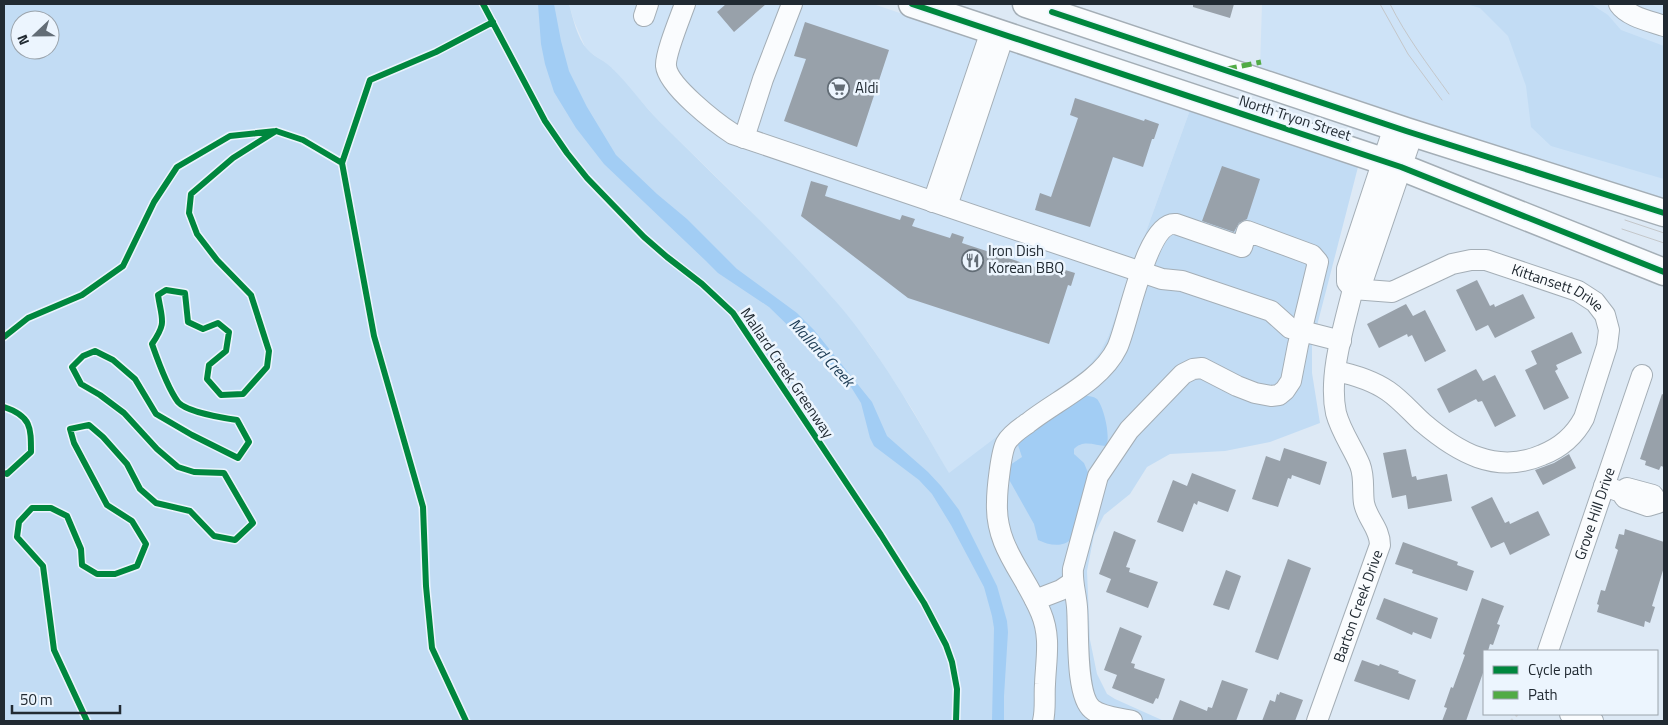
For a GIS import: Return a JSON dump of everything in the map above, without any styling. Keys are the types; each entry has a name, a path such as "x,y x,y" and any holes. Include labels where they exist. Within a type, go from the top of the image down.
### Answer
{"main road":[{"name":"North Tryon Street","path":"912,4 1392,164 1664,272"},
{"name":"North Tryon Street","path":"1026,4 1403,130 1664,213"}],"street":[{"path":"685,4 666,60 668,73 677,88 725,129 744,138 1141,272 1167,280 1182,281 1271,311 1286,326 1301,332 1341,341"},
{"path":"744,138 763,79 792,4"},
{"path":"1619,4 1637,17 1664,26"},
{"path":"940,204 998,33"},
{"name":"Barton Creek Drive","path":"1317,721 1380,545 1379,534 1368,515 1364,502 1364,481 1360,466 1336,412 1334,394 1341,341 1353,289 1347,282 1347,269 1392,164 1403,130"},
{"path":"1043,721 1048,654 1044,621 998,530 997,503 1004,448 1014,434 1104,368 1119,342 1150,246 1162,229 1170,224 1176,224 1242,247 1247,232 1308,253 1314,256 1318,265 1290,384 1279,394 1266,396 1237,386 1206,369 1193,369 1177,379 1133,425 1098,476 1073,569 1080,672 1086,702 1091,709 1098,713 1132,721"},
{"name":"Kittansett Drive","path":"1336,371 1360,377 1389,392 1432,430 1457,447 1488,461 1511,464 1524,462 1547,453 1574,434 1584,418 1607,346 1608,330 1605,315 1601,308 1589,297 1578,291 1486,260 1472,260 1452,264 1392,292 1353,289"},
{"name":"Grove Hill Drive","path":"1548,650 1613,489 1642,375"},
{"path":"1613,489 1625,498 1648,506 1661,504"},
{"path":"1035,600 1061,590 1073,582"},
{"path":"1573,715 1593,721"}],"shaded area":[{"path":"4,4 569,4 578,34 587,49 608,64 626,82 647,109 790,252 849,317 895,382 949,473 1088,367 1100,352 1108,337 1190,110 1358,167 1312,345 1312,373 1320,423 1270,442 1225,451 1170,454 1147,467 1130,494 1104,515 1094,535 1087,571 1090,640 1097,674 1107,694 1164,721 4,721"},
{"path":"569,4 873,4 1190,110 1108,337 1100,352 1089,367 949,474 912,409 871,346 832,297 744,204 658,120 613,69 586,49"},
{"path":"1262,4 1664,4 1664,200 1260,68"},
{"path":"1466,4 1591,4 1608,15 1621,30 1664,46 1664,179 1551,146 1531,127 1526,86 1508,36 1480,8"}],"water":[{"name":"Mallard Creek","path":"538,4 554,4 569,71 587,107 616,155 657,194 687,219 737,269 797,313 814,330 872,402 887,436 928,472 959,510 997,586 1007,621 1004,721 992,721 994,628 984,587 932,494 919,480 874,446 870,438 861,403 851,387 769,307 718,273 604,164 576,128 554,92 541,44"},
{"path":"1085,396 1094,397 1100,403 1108,436 1106,446 1082,444 1074,449 1074,454 1084,463 1091,480 1071,539 1060,545 1046,543 1038,540 1034,524 1007,476 1010,465 1022,457 1018,445 1019,439"}],"building":[{"path":"726,4 766,4 734,32 717,12"},
{"path":"1193,4 1234,4 1230,18 1193,7"},
{"path":"805,22 889,50 857,147 784,121 806,59 794,56"},
{"path":"1075,98 1144,121 1145,119 1159,124 1143,167 1113,157 1090,227 1035,210 1040,193 1051,197 1078,118 1070,115"},
{"path":"1222,166 1260,179 1247,219 1239,223 1234,232 1202,221"},
{"path":"811,181 828,186 825,196 900,220 902,215 915,219 912,226 950,238 952,233 964,237 962,243 1060,275 1062,269 1075,273 1071,286 1068,285 1049,344 908,298 801,216"},
{"path":"1477,280 1490,306 1494,304 1495,307 1523,294 1535,318 1495,338 1488,325 1476,331 1456,290"},
{"path":"1406,304 1413,316 1425,310 1446,351 1425,362 1412,335 1408,337 1407,334 1379,348 1367,324"},
{"path":"1572,332 1582,353 1556,365 1558,369 1555,371 1569,398 1544,410 1525,370 1537,364 1531,351"},
{"path":"1476,369 1483,381 1495,375 1516,416 1495,427 1482,401 1478,402 1476,399 1449,413 1437,389"},
{"path":"1662,394 1664,395 1664,467 1661,466 1659,470 1645,465 1646,461 1640,459"},
{"path":"1284,448 1327,462 1320,485 1292,475 1291,479 1288,478 1278,507 1252,499 1266,456 1280,461"},
{"path":"1406,449 1412,477 1416,476 1417,480 1447,474 1452,501 1408,509 1406,495 1392,498 1383,453"},
{"path":"1569,454 1576,468 1543,485 1535,470 1554,463"},
{"path":"1192,473 1236,490 1228,512 1198,501 1197,505 1194,503 1183,532 1157,522 1173,480 1187,486"},
{"path":"1492,497 1505,523 1509,521 1510,524 1538,511 1550,535 1510,555 1504,542 1491,548 1471,507"},
{"path":"1625,529 1664,542 1664,567 1652,606 1655,607 1650,623 1645,621 1644,627 1597,612 1601,590 1605,591 1618,550 1615,548 1619,534 1624,535"},
{"path":"1114,531 1136,540 1126,567 1130,568 1129,572 1158,582 1148,608 1106,592 1111,579 1099,574"},
{"path":"1403,542 1458,562 1457,565 1474,571 1467,591 1412,573 1413,570 1395,564"},
{"path":"1288,559 1311,568 1278,660 1255,652"},
{"path":"1226,570 1241,576 1229,610 1213,605"},
{"path":"1384,598 1438,618 1431,639 1413,632 1412,635 1376,619"},
{"path":"1482,598 1504,606 1497,624 1500,625 1493,645 1490,644 1488,650 1483,650 1483,673 1466,721 1442,721 1447,708 1444,707 1465,655 1463,654"},
{"path":"1120,627 1142,636 1131,663 1135,664 1134,668 1165,679 1158,699 1156,698 1153,704 1112,688 1117,675 1104,670"},
{"path":"1362,660 1399,671 1398,673 1416,680 1409,700 1354,681"},
{"path":"1222,680 1248,689 1236,721 1172,721 1180,700 1207,711 1208,707 1212,708"},
{"path":"1280,692 1303,700 1295,721 1262,721 1270,700 1275,702 1277,694 1279,695"}],"tram line":[{"path":"1380,4 1408,54 1442,100"},
{"path":"1390,4 1410,39 1449,94"},
{"path":"1625,220 1664,233"},
{"path":"1622,229 1664,243"}],"marked path":[{"path":"1227,69 1261,62"}],"cycle path":[{"name":"Mallard Creek Greenway","path":"483,4 545,121 567,153 587,178 644,237 702,284 733,313 881,535 924,603 946,645 952,662 957,689 956,721"},
{"path":"912,4 1401,167 1664,272"},
{"path":"1052,12 1406,131 1664,213"},
{"path":"466,721 432,648 426,586 423,507 374,336 342,163 370,80 436,52 493,22"},
{"path":"4,337 28,318 82,295 123,266 154,202 177,167 230,136 276,131 303,140 342,163"},
{"path":"87,721 54,650 43,566 17,537 19,522 32,508 51,508 67,516 81,549 82,565 97,574 115,574 137,566 146,544 132,521 107,505 74,443 70,429 89,425 103,437 127,464 140,489 156,503 190,511 214,536 235,540 253,523 224,473 194,472 178,467 157,449 124,413 100,395 81,384 72,367 83,356 95,351 113,360 135,379 156,414 238,458 249,442 237,420 197,412 178,402 167,382 152,344 162,326 158,295 166,290 185,293 188,322 203,329 218,323 229,332 226,351 209,365 207,379 221,395 243,394 267,367 269,351 251,295 217,260 197,234 189,213 191,194 233,158 276,131"},
{"path":"4,407 20,414 28,424 31,436 31,452 7,474 4,473"}],"place":[{"name":"Aldi","path":"839,88"},
{"name":"Iron Dish Korean BBQ","path":"972,260"}]}
